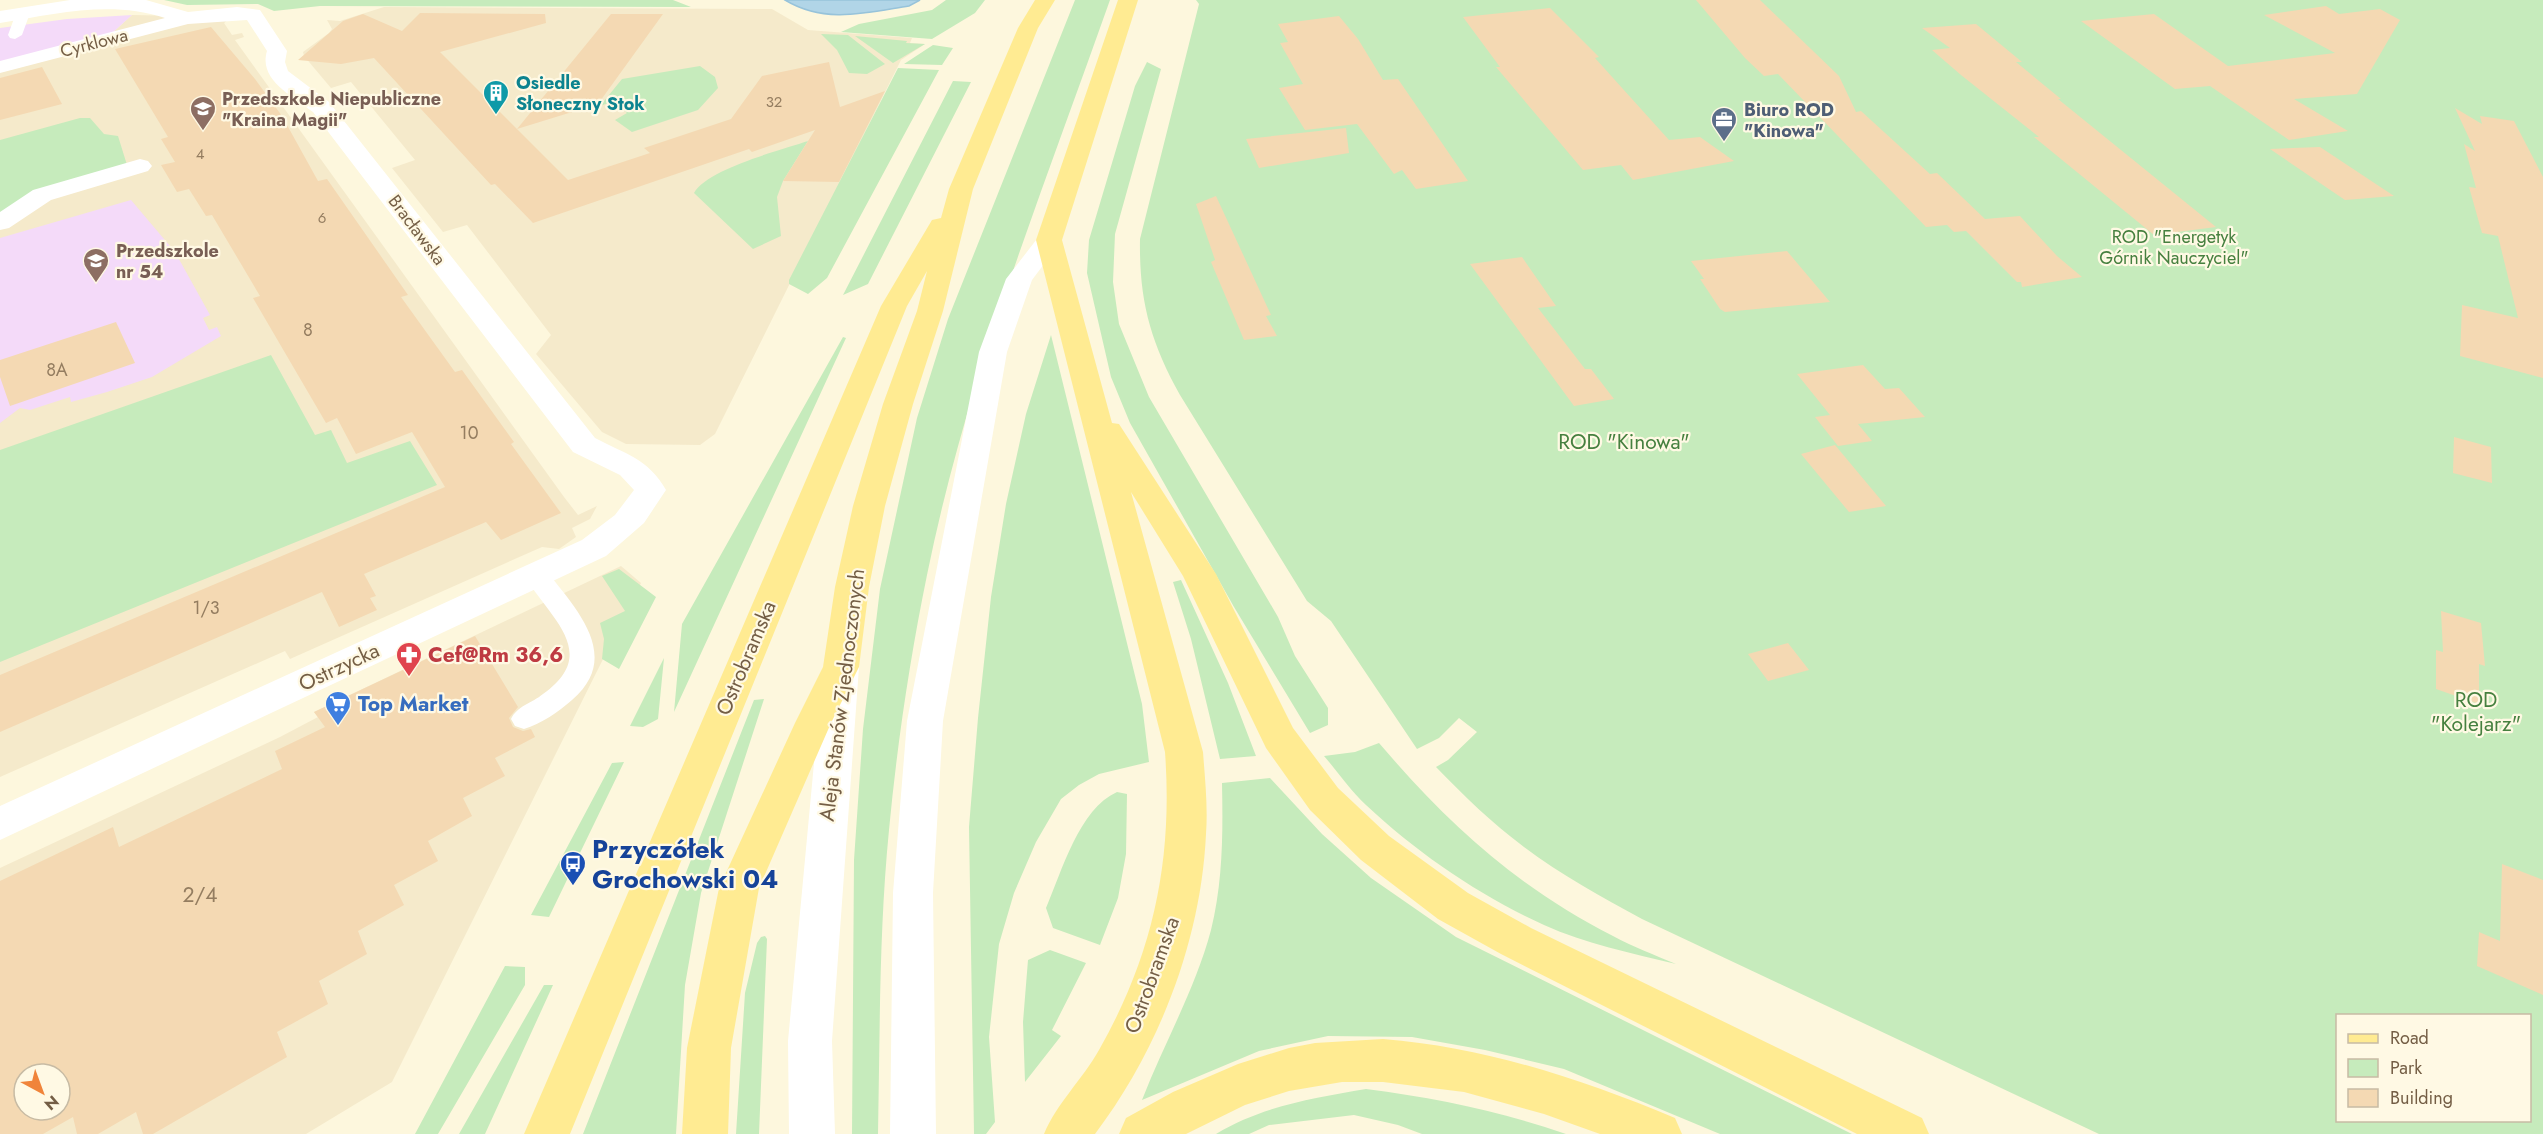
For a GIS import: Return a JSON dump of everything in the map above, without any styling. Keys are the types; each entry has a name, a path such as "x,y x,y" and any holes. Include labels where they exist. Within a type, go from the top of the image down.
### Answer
{"main road":[{"name":"Aleja Stanów Zjednoczonych","path":"841,667 852,586 869,506 898,404 930,311 961,189 1028,28 1045,0"},
{"path":"1049,240 1128,0"},
{"name":"Ostrobramska","path":"547,1134 894,306 961,189"},
{"name":"Ostrobramska","path":"1049,240 1176,719 1188,780 1187,827 1177,908 1167,946 1150,992 1114,1067 1067,1134"},
{"path":"1092,407 1198,574 1279,738 1324,799 1350,825 1400,869 1453,906 1516,941 1906,1134"},
{"path":"705,1134 709,1048 739,888 813,723 841,667"},
{"path":"1142,1134 1215,1094 1275,1074 1310,1065 1343,1061 1421,1065 1457,1070 1524,1085 1562,1096 1659,1134"}],"street":[{"path":"0,17 98,3 127,3 150,6 187,18"},
{"name":"Bracławska","path":"187,18 237,13 253,14 277,51 274,62 278,74 321,107 584,445 638,471 646,480"},
{"name":"Cyrklowa","path":"0,67 187,18"},
{"path":"0,223 42,195 140,166"},
{"path":"913,1134 913,893 925,721 993,352 1018,279 1049,240"},
{"name":"Ostrzycka","path":"0,824 594,548 628,523 650,490 646,480"},
{"name":"Aleja Stanów Zjednoczonych","path":"812,1134 810,1041 841,667"}],"lane":[{"path":"15,35 23,13"},
{"path":"525,719 565,693 581,675 586,657 574,628 536,575"}],"shaded area":[{"path":"384,7 772,9 808,30 912,38 910,43 925,44 901,60 715,434 700,445 626,444 602,432 536,354 551,335 467,225 443,232 392,168 415,160 351,82 331,88 304,56 303,52 332,29 327,20 340,21"},
{"path":"132,15 232,17 224,23 232,35 242,33 244,37 235,40 564,497 578,515 597,506 590,519 572,528 576,537 559,549 542,547 290,659 285,651 0,777 0,62 110,35"},
{"path":"132,15 110,35 0,62 0,28 67,19"},
{"name":"Przedszkole nr 54","path":"131,200 175,252 210,315 203,318 209,330 217,327 221,336 152,377 71,402 70,397 30,410 20,408 0,423 0,238"},
{"path":"621,566 641,583 392,1082 306,1134 0,1134 0,868 318,717 314,712"}],"green space":[{"path":"164,0 673,0 691,7 320,6 274,11 258,4 187,5"},
{"path":"946,0 985,0 975,13 932,39 841,32 859,24 932,10"},
{"path":"1075,0 1110,0 1008,284 985,356 963,428 927,575 915,638 892,798 882,944 878,1134 852,1134 854,860 863,729 880,589 917,418 948,319"},
{"path":"1196,0 2543,0 2543,1134 2099,1134 1642,919 1552,867 1501,828 1436,767 1448,760 1477,732 1459,718 1439,738 1417,749 1331,621 1307,601 1180,395 1161,356 1144,301 1140,239 1199,4"},
{"path":"821,34 848,35 885,64 867,74 849,73 837,50"},
{"path":"855,36 907,41 906,43 925,44 893,63"},
{"path":"933,45 953,48 942,65 904,64"},
{"path":"1147,62 1161,69 1115,234 1113,282 1119,324 1149,397 1278,617 1295,656 1328,708 1328,725 1310,733 1234,607 1130,423 1111,377 1087,273 1089,240 1135,86"},
{"path":"700,66 715,77 718,88 698,110 632,132 615,120 627,113 614,101 600,106 622,79"},
{"path":"898,68 939,70 827,278 808,294 789,284 789,280"},
{"path":"953,81 971,82 868,284 843,295"},
{"path":"80,118 90,118 104,134 118,136 127,165 0,215 0,140"},
{"path":"808,141 783,181 777,197 781,236 753,249 694,193 702,184 729,168"},
{"path":"1051,335 1142,704 1149,762 1099,774 1079,785 1061,799 1036,842 1014,893 999,944 989,1037 995,1122 986,1134 974,1134 969,827 978,718 991,597 1006,504 1026,414"},
{"path":"843,337 846,338 674,712 682,624"},
{"path":"271,355 315,435 331,430 347,463 410,441 437,485 0,662 0,450"},
{"path":"619,569 656,597 619,669 602,659 604,639 600,623 625,611 602,576"},
{"path":"1181,580 1228,683 1256,756 1220,759 1191,639 1173,582"},
{"path":"664,658 658,719 643,727 630,726"},
{"path":"764,699 701,893 685,985 676,1134 583,1134 754,700"},
{"path":"1379,743 1458,827 1515,875 1578,917 1628,944 1676,964 1592,943 1544,925 1473,887 1406,840 1366,805 1324,756 1355,752"},
{"path":"624,762 549,917 531,915 612,763"},
{"path":"1270,778 1322,834 1371,878 1456,937 1852,1134 1720,1134 1564,1069 1485,1050 1412,1037 1328,1036 1259,1051 1142,1100 1197,974 1211,930 1220,875 1222,783"},
{"path":"1117,792 1127,794 1126,854 1118,898 1100,945 1053,928 1046,908 1065,860 1082,826 1104,800"},
{"path":"765,936 767,939 759,1134 736,1134 745,993 757,943 761,937"},
{"path":"1050,950 1086,963 1052,1030 1061,1036 1025,1082 1023,1022 1028,960"},
{"path":"505,966 525,967 525,985 438,1134 415,1134"},
{"path":"544,985 553,985 485,1134 459,1134"},
{"path":"1366,1089 1467,1106 1566,1134 1422,1134 1398,1125 1354,1115 1269,1125 1249,1134 1216,1134 1252,1116 1289,1104"}],"water":[{"path":"785,0 920,0 909,6 846,15 815,12"}],"building":[{"path":"1696,0 1760,0 1839,76 1856,112 1861,111 1930,174 1937,173 1985,219 2020,216 2057,256 2082,277 2022,287 2021,282 2017,282 1966,231 1954,232 1947,225 1926,227 1778,74 1764,76 1745,58"},
{"path":"2326,6 2339,14 2380,9 2400,20 2357,94 2294,99 2348,131 2289,140 2210,86 2175,89 2081,21 2154,14 2228,66 2335,53 2264,15"},
{"path":"1550,8 1599,57 1595,58 1669,140 1700,137 1734,161 1633,180 1621,165 1583,170 1496,67 1500,67 1463,17"},
{"path":"420,13 545,14 546,23 440,52 568,180 650,153 644,148 731,119 762,76 829,62 840,107 885,91 839,182 783,181 815,130 752,152 749,149 533,223 495,184 491,185 374,58 341,64 298,60 343,21 363,14 402,31"},
{"path":"611,14 663,14 598,104 517,129"},
{"path":"1339,16 1358,39 1383,80 1398,79 1468,181 1416,189 1402,170 1394,174 1357,124 1305,130 1279,88 1303,84 1280,43 1288,42 1278,24"},
{"path":"1976,24 2022,62 2016,62 2061,99 2058,99 2216,227 2154,235 1932,50 1950,48 1922,28"},
{"path":"211,27 255,79 282,116 318,181 327,179 408,295 401,297 455,372 462,370 514,442 511,444 561,513 501,540 486,522 364,574 376,596 370,598 377,610 339,627 322,592 0,732 0,675 445,487 412,432 356,454 337,418 326,423 253,298 260,296 212,215 206,216 189,189 177,192 161,165 175,162 161,139 168,137 115,49"},
{"path":"42,67 62,104 0,120 0,78"},
{"path":"2455,108 2482,124 2480,116 2514,121 2543,177 2543,378 2460,356 2462,305 2518,318 2498,236 2482,233 2469,187 2476,188 2464,144 2475,151"},
{"path":"1346,128 1349,153 1259,168 1246,139"},
{"path":"2320,147 2394,196 2345,200 2270,149"},
{"path":"1216,196 1271,315 1266,316 1277,336 1244,340 1211,262 1215,260 1196,204"},
{"path":"1787,251 1830,302 1725,312 1720,309 1700,279 1704,279 1691,261"},
{"path":"1522,257 1556,306 1538,308 1585,369 1591,369 1614,399 1574,406 1470,264"},
{"path":"116,322 135,363 10,406 0,377 0,360"},
{"path":"1863,365 1885,389 1899,388 1925,417 1858,424 1872,441 1838,446 1815,417 1830,415 1797,374"},
{"path":"2454,437 2491,447 2492,483 2453,473"},
{"path":"1835,445 1886,506 1849,512 1801,454"},
{"path":"2441,611 2481,623 2485,666 2479,664 2479,704 2436,689 2436,650 2443,652"},
{"path":"475,636 518,707 509,718 513,727 523,731 531,729 535,737 495,758 505,776 463,798 472,816 428,841 438,861 394,885 404,905 358,931 367,954 319,981 328,1004 277,1032 287,1057 153,1134 143,1134 136,1112 98,1134 77,1134 72,1118 72,1062 12,1062 12,1122 64,1122 43,1134 0,1134 0,881 113,827 119,847 282,769 275,751 325,727 314,712"},
{"path":"1788,643 1809,670 1768,681 1748,654"},
{"path":"2502,864 2543,880 2543,995 2477,966 2479,932 2500,941"}],"place":[{"name":"Osiedle Słoneczny Stok","path":"496,116"},
{"name":"Przedszkole Niepubliczne \"Kraina Magii\"","path":"203,132"},
{"name":"Biuro ROD \"Kinowa\"","path":"1724,143"},
{"name":"Przedszkole nr 54","path":"96,284"},
{"name":"Cef@Rm 36,6","path":"409,678"},
{"name":"Top Market","path":"338,727"},
{"name":"Przyczółek Grochowski 04","path":"573,887"}],"park label":[{"name":"ROD \"Energetyk Górnik Nauczyciel\"","path":"2174,247"},
{"name":"ROD \"Kinowa\"","path":"1624,442"},
{"name":"ROD \"Kolejarz\"","path":"2476,712"}]}
